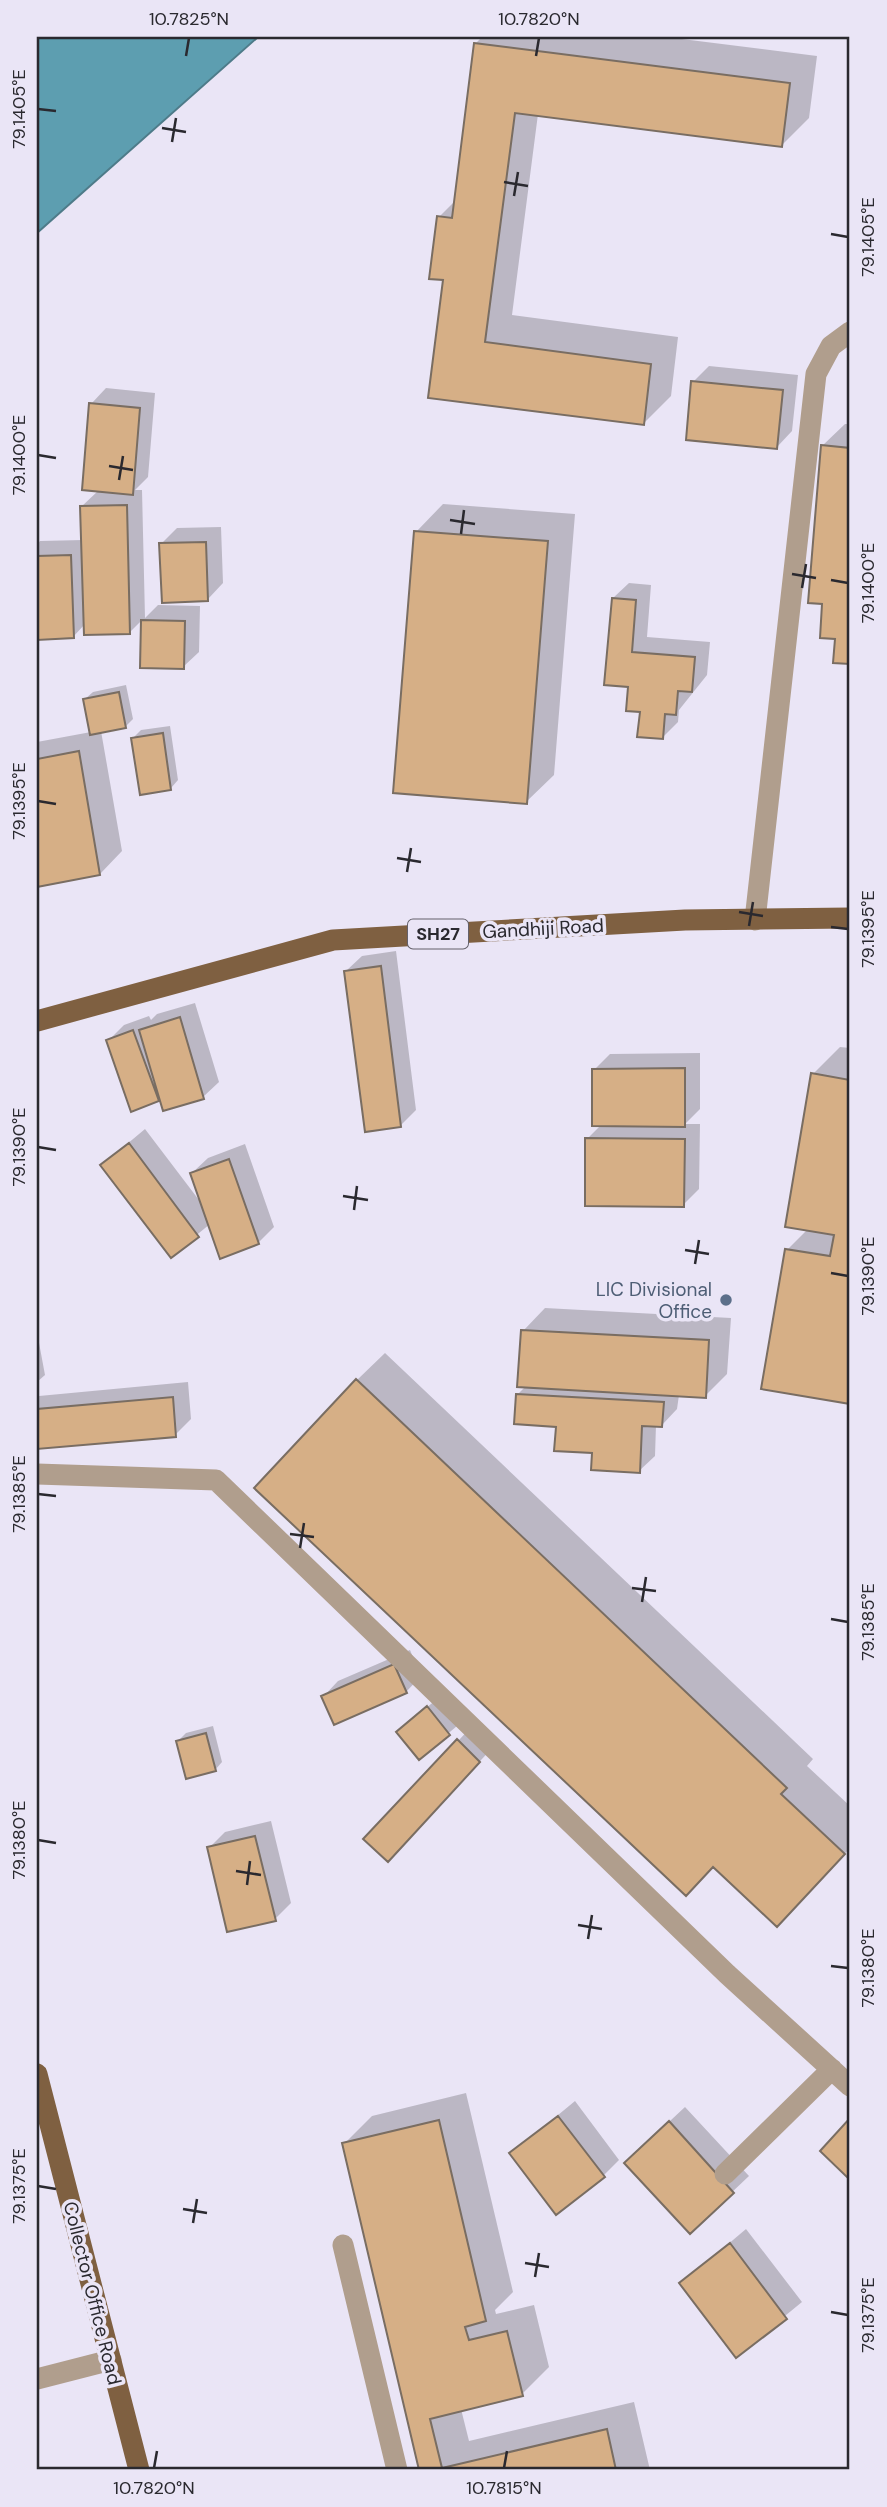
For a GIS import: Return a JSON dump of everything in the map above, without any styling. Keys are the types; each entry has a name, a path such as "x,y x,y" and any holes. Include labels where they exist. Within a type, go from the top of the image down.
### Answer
{"main road":[{"name":"Gandhiji Road","path":"37,1021 332,940 685,920 850,918"},
{"name":"Collector Office Road","path":"37,2074 139,2470"}],"street":[{"path":"755,920 816,374 831,346 850,332"},
{"path":"37,1474 216,1479 727,1974 850,2086"},
{"path":"725,2174 832,2069"},
{"path":"343,2245 397,2470"},
{"path":"37,2379 110,2360"}],"water":[{"path":"37,37 258,37 37,233"}],"building":[{"path":"474,43 790,83 782,147 515,113 485,342 651,364 644,425 428,398 443,280 429,279 437,216 452,218"},
{"path":"691,381 783,390 777,449 686,440"},
{"path":"89,403 140,408 133,495 82,490"},
{"path":"821,445 850,448 850,664 833,663 835,639 820,638 822,604 808,603"},
{"path":"127,505 130,634 84,635 80,506"},
{"path":"414,531 548,541 527,804 393,793"},
{"path":"206,542 208,601 162,603 159,543"},
{"path":"71,555 74,638 37,640 37,556"},
{"path":"612,598 636,600 632,652 695,657 692,692 678,691 676,715 665,714 663,739 637,737 640,712 626,711 628,687 604,685"},
{"path":"141,620 185,621 184,669 140,668"},
{"path":"119,692 126,728 90,735 83,699"},
{"path":"163,733 171,790 140,795 131,738"},
{"path":"79,751 100,875 37,887 37,759"},
{"path":"381,966 401,1127 365,1132 344,971"},
{"path":"180,1017 204,1099 163,1111 139,1030"},
{"path":"133,1030 159,1101 131,1112 106,1040"},
{"path":"685,1068 685,1127 592,1126 592,1069"},
{"path":"811,1073 850,1080 850,1404 761,1389 785,1249 830,1256 834,1235 785,1227"},
{"path":"585,1138 685,1139 684,1207 585,1206"},
{"path":"129,1143 199,1237 171,1258 100,1165"},
{"path":"229,1159 259,1244 220,1259 190,1173"},
{"path":"521,1330 709,1340 706,1398 517,1387"},
{"path":"356,1379 787,1788 781,1794 845,1854 777,1927 713,1867 686,1896 254,1488"},
{"path":"516,1394 664,1402 662,1427 642,1426 640,1473 591,1470 592,1453 554,1451 556,1427 514,1424"},
{"path":"173,1397 176,1437 37,1449 37,1409"},
{"path":"394,1664 407,1693 334,1725 321,1696"},
{"path":"427,1706 450,1735 419,1760 396,1732"},
{"path":"206,1733 216,1771 186,1779 176,1741"},
{"path":"457,1739 480,1762 388,1862 363,1839"},
{"path":"255,1836 276,1921 227,1932 207,1847"},
{"path":"558,2116 605,2177 556,2215 509,2153"},
{"path":"850,2118 850,2180 820,2151"},
{"path":"439,2120 486,2321 465,2327 469,2340 507,2331 523,2396 430,2419 442,2468 607,2429 616,2470 419,2470 342,2143"},
{"path":"669,2121 734,2193 690,2234 624,2163"},
{"path":"730,2243 787,2319 736,2358 679,2283"}],"place":[{"name":"LIC Divisional Office","path":"726,1300"}]}
